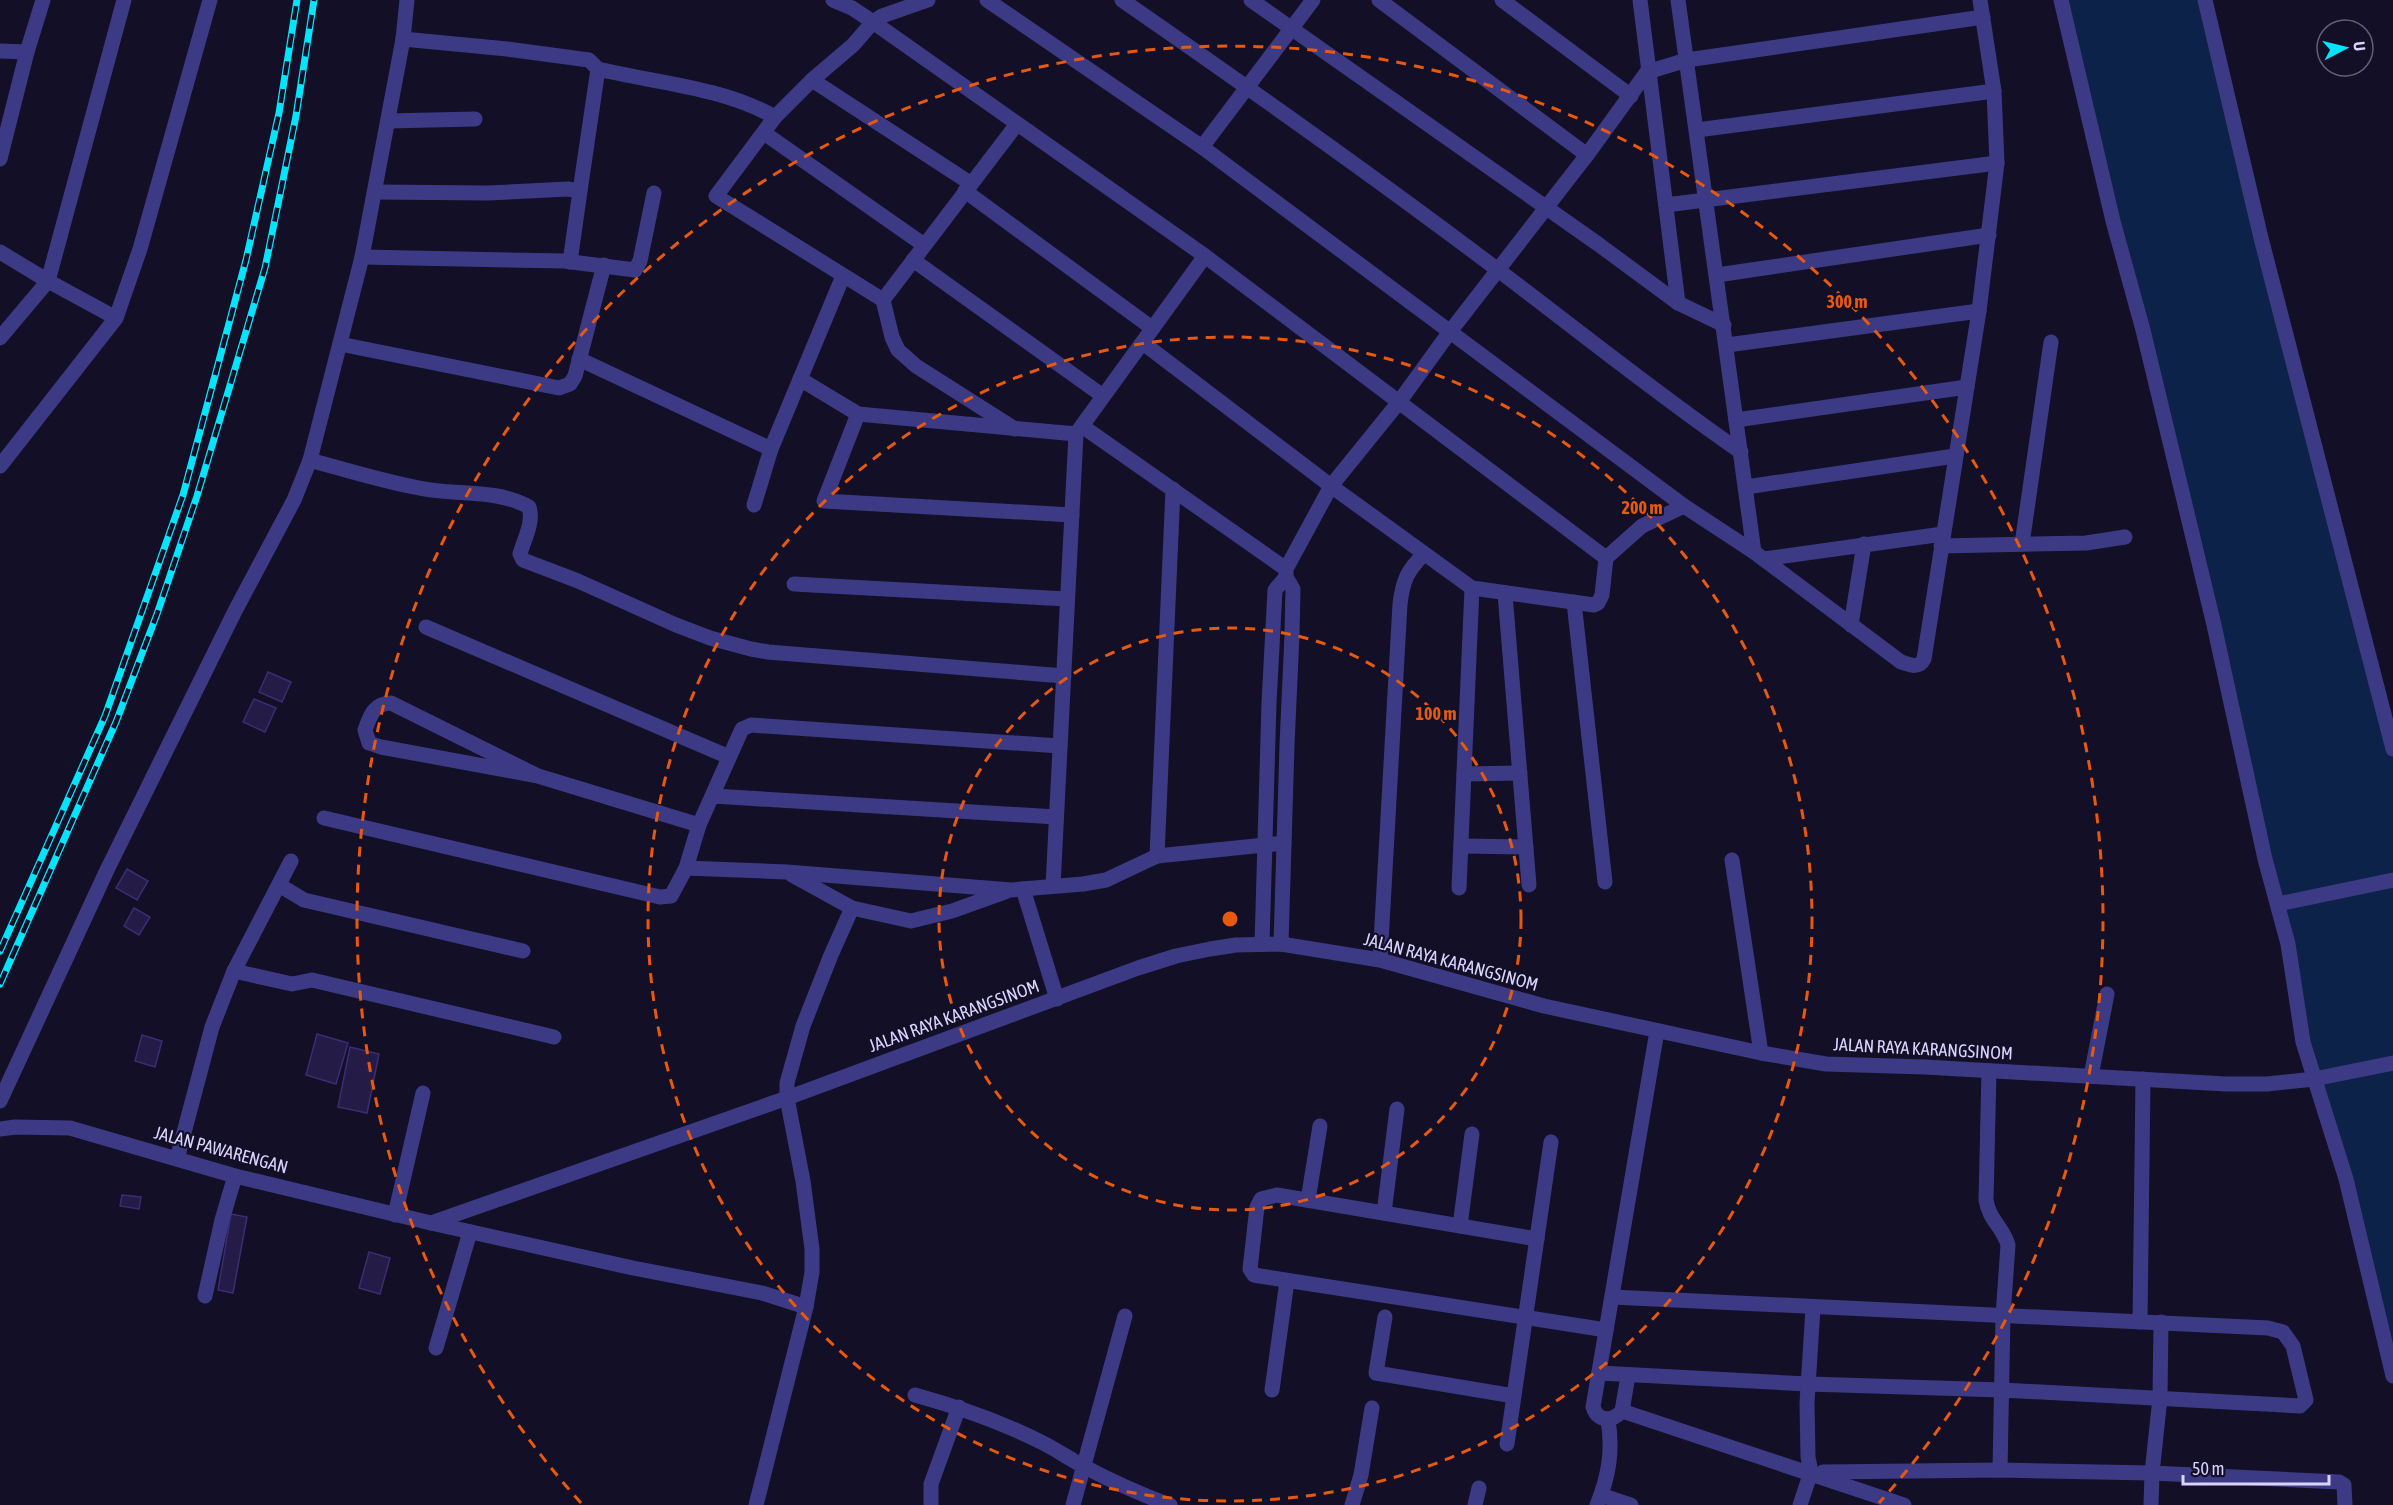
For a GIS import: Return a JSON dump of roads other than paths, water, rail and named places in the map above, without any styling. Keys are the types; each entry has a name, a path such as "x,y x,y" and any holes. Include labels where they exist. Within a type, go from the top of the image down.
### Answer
{"street":[{"path":"0,159 27,52 44,0"},
{"path":"0,338 48,281 124,0"},
{"path":"0,466 116,318 140,249 210,0"},
{"path":"0,1101 107,870 294,500 310,460 362,257 403,39 407,0"},
{"path":"833,0 852,8 873,22 1205,256 1606,558"},
{"path":"928,0 882,16 873,22 853,45 812,80 775,117 716,196 883,300 892,337 898,350 916,366 1015,429"},
{"path":"987,0 1202,147 1684,506 1759,556 1901,662 1914,666 1922,663 1979,311 1997,163 1994,91 1980,0"},
{"path":"1122,0 1247,86 1741,452"},
{"path":"1251,0 1678,303 1724,325"},
{"path":"1202,147 1313,0"},
{"path":"1379,0 1587,155"},
{"path":"1502,0 1631,96"},
{"path":"1640,0 1647,72 1678,303"},
{"path":"1678,0 1736,420 1759,556"},
{"path":"2061,0 2113,221 2180,478 2265,859 2284,902 2303,1042 2319,1078 2346,1179 2393,1376"},
{"path":"2205,0 2264,249 2393,749"},
{"path":"1262,944 1269,703 1275,590 1331,486 1399,402 1449,333 1587,155 1647,72 1687,60 1983,17"},
{"path":"403,39 589,60 598,69 700,89 758,107 775,117"},
{"path":"0,51 27,52"},
{"path":"570,262 598,69"},
{"path":"812,80 967,187 1152,328"},
{"path":"1697,130 1994,91"},
{"path":"388,121 475,119"},
{"path":"883,300 1017,124"},
{"path":"764,133 924,245"},
{"path":"1666,205 1997,163"},
{"path":"375,192 488,193 567,189 580,191"},
{"path":"362,257 570,262 635,270 640,261 654,193"},
{"path":"1717,275 1989,235"},
{"path":"0,252 116,318"},
{"path":"1053,886 1072,515 1079,430 1205,256"},
{"path":"913,260 1103,396"},
{"path":"340,344 559,388 570,384 575,376 604,265"},
{"path":"754,505 771,448 843,276"},
{"path":"1727,345 1979,311"},
{"path":"1143,342 1331,486 1472,588 1505,594 1598,603 1602,595 1606,558 1642,526 1684,506"},
{"path":"2022,544 2051,342"},
{"path":"579,359 771,448"},
{"path":"800,380 858,414 1015,429 1079,430 1173,489 1286,573 1293,589 1281,944"},
{"path":"1736,420 1967,387"},
{"path":"858,414 824,501 1072,515"},
{"path":"1746,487 1955,456"},
{"path":"310,460 420,489 498,496 522,503 529,507 530,512 530,522 520,554 523,560 710,638 768,652 1064,676"},
{"path":"1157,856 1173,489"},
{"path":"1759,556 1864,544 1942,540 2022,544 2092,543 2126,537"},
{"path":"1851,625 1864,544"},
{"path":"1380,960 1400,604 1403,582 1411,567 1424,554"},
{"path":"794,584 1068,599"},
{"path":"1459,888 1472,588"},
{"path":"1505,594 1529,885"},
{"path":"1574,602 1605,882"},
{"path":"426,627 729,757"},
{"path":"538,776 391,703 383,703 373,710 369,719 365,735 369,743 460,763 538,776 699,825"},
{"path":"324,818 660,897 671,896 686,868 699,825 742,729 758,724 1060,747"},
{"path":"460,763 468,743"},
{"path":"1464,774 1520,773"},
{"path":"713,796 1056,817"},
{"path":"686,868 788,872 1017,889 1106,880 1157,856 1284,843"},
{"path":"1461,846 1526,846"},
{"path":"1732,860 1761,1053"},
{"path":"177,1159 212,1027 234,971 291,861"},
{"path":"788,872 852,909 911,921 952,911 1017,889"},
{"path":"2284,902 2393,880"},
{"path":"279,885 304,900 523,951"},
{"path":"1017,889 1057,999"},
{"path":"756,1505 806,1307 812,1272 812,1249 803,1181 787,1098 787,1083 803,1026 852,909"},
{"name":"JALAN RAYA KARANGSINOM","path":"431,1223 787,1098 1176,956 1236,945 1281,944 1380,960 1544,1006 1761,1053 1826,1064 2143,1078 2226,1084 2267,1084 2319,1078 2393,1063"},
{"path":"234,971 292,984 312,980 554,1037"},
{"path":"2091,1076 2107,994"},
{"path":"1628,1376 1622,1411 1608,1420 1599,1418 1593,1407 1657,1031"},
{"path":"1989,1071 1986,1200 1988,1210 2008,1245 2003,1316 2000,1470"},
{"path":"2140,1322 2143,1078"},
{"path":"395,1215 423,1093"},
{"path":"1384,1213 1396,1109"},
{"name":"JALAN PAWARENGAN","path":"0,1129 38,1126 70,1128 235,1176 395,1215 762,1293 806,1307"},
{"path":"1308,1200 1320,1126"},
{"path":"1460,1226 1472,1134"},
{"path":"1507,1444 1551,1142"},
{"path":"205,1296 222,1220 235,1176"},
{"path":"1537,1239 1277,1195 1261,1199 1257,1207 1250,1269 1254,1275 1287,1281 1527,1316 1606,1330"},
{"path":"436,1348 470,1232"},
{"path":"1272,1390 1287,1281"},
{"path":"1599,1373 1808,1384 2002,1390 2300,1406 2306,1400 2293,1346 2283,1332 2268,1328 1612,1298"},
{"path":"1800,1505 1811,1472 1808,1457 1808,1384 1812,1308"},
{"path":"1072,1505 1125,1316"},
{"path":"1385,1317 1376,1373 1514,1396"},
{"path":"2151,1505 2160,1398 2161,1323"},
{"path":"915,1395 958,1407 1040,1441 1083,1467 1126,1488 1170,1505"},
{"path":"932,1505 931,1484 958,1407"},
{"path":"1352,1505 1361,1475 1372,1408"},
{"path":"1622,1411 1811,1472 1904,1505"},
{"path":"1608,1420 1612,1441 1611,1458 1599,1500 1631,1505"},
{"path":"1811,1472 2000,1470 2152,1473 2339,1482 2344,1485 2345,1505"},
{"path":"1475,1505 1479,1488"}],"water":[{"path":"2059,0 2205,0 2393,749 2393,1376 2293,974"}],"railway":[{"path":"0,951 105,716 183,495 246,260 279,113 297,0"},
{"path":"0,984 116,722 157,614 197,496 265,268 296,116 314,0"}]}
